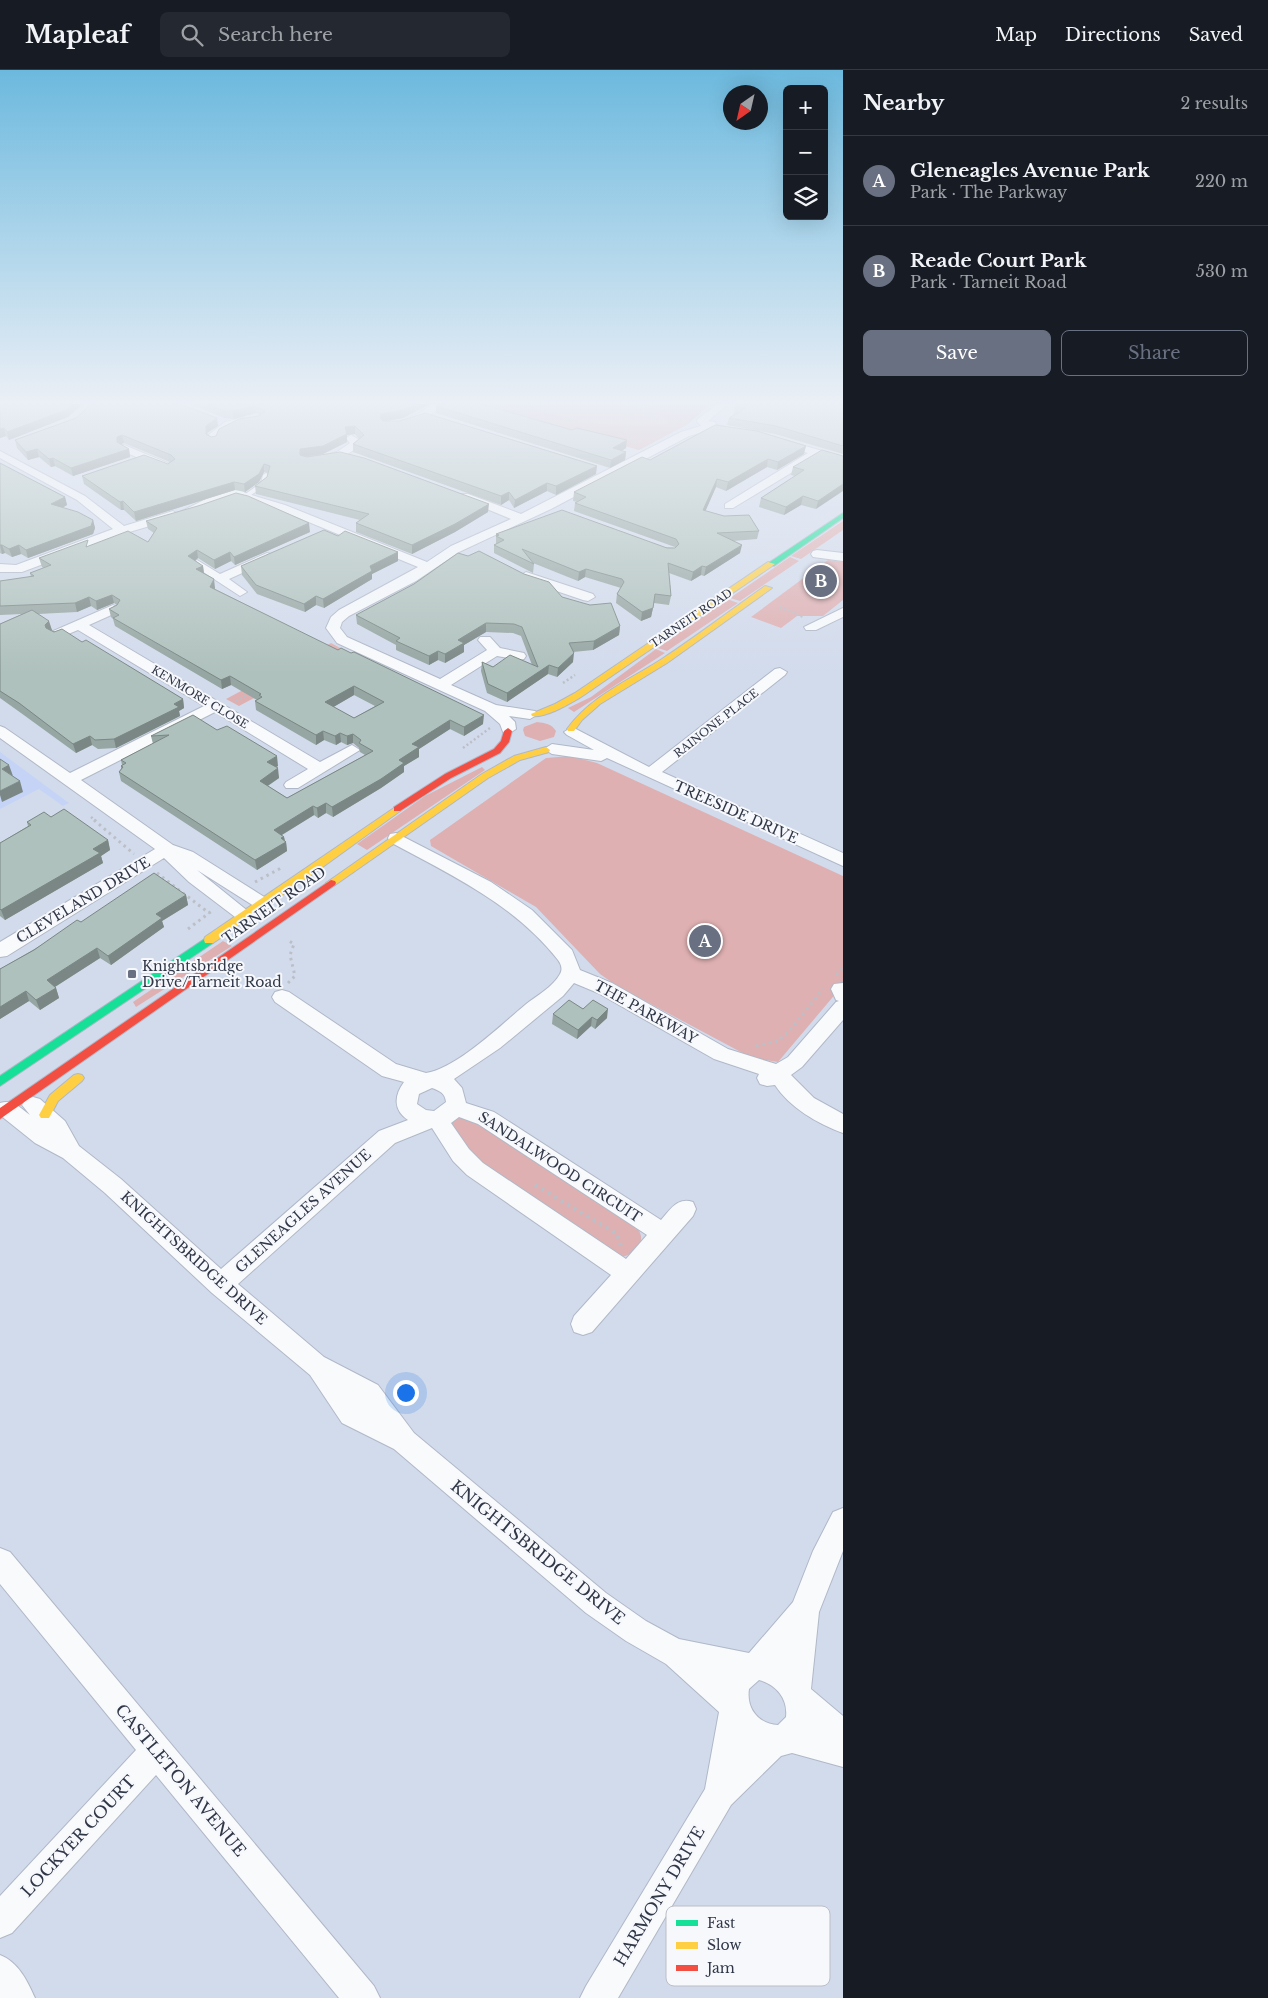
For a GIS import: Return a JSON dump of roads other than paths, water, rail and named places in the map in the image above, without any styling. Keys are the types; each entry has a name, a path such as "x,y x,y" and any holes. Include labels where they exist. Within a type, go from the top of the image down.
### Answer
{"main road":[{"name":"TARNEIT ROAD","path":"267,908 414,797 448,776 497,752 505,742 508,730 515,720 558,706 578,695 843,515"},
{"path":"806,562 832,544"},
{"name":"TARNEIT ROAD","path":"8,1104 167,998 486,776 517,758 567,742 579,716 594,704 648,672 776,583"},
{"path":"533,714 554,716 568,724 571,731"},
{"path":"508,730 516,743 535,749 549,749"},
{"path":"245,916 267,908 355,867"},
{"path":"266,928 267,908"},
{"name":"TARNEIT ROAD","path":"0,1082 245,916"},
{"path":"142,1031 167,998"},
{"path":"45,1115 49,1103 57,1094 87,1072"},
{"path":"0,1088 8,1104"}],"street":[{"path":"72,494 122,530"},
{"path":"459,494 522,519"},
{"path":"508,730 507,722 490,708 348,643 335,632 334,624 344,613 415,575 422,564 522,519 571,494"},
{"path":"729,506 749,494"},
{"path":"0,568 17,569 122,530 186,512 228,496 248,495 422,564"},
{"path":"547,507 565,513"},
{"path":"315,535 332,528"},
{"path":"459,547 476,553"},
{"path":"221,578 281,551"},
{"path":"0,574 20,572 64,552"},
{"path":"817,554 843,557"},
{"path":"197,564 240,592"},
{"path":"516,572 588,597"},
{"path":"56,635 113,610"},
{"path":"811,627 843,612"},
{"name":"KENMORE CLOSE","path":"79,624 320,769"},
{"path":"485,640 496,651 518,656"},
{"path":"441,685 496,651"},
{"name":"RAINONE PLACE","path":"651,773 780,672"},
{"path":"69,780 220,708"},
{"path":"490,708 533,714"},
{"path":"0,731 167,849 171,856 267,908"},
{"name":"TREESIDE DRIVE","path":"571,731 630,764 843,860"},
{"name":"TREESIDE DRIVE","path":"549,749 590,754 630,764"},
{"path":"292,785 352,750"},
{"path":"396,838 512,902 532,919 557,945 568,959 570,973 556,989 478,1056 456,1070 412,1087 406,1101"},
{"name":"CLEVELAND DRIVE","path":"1,950 167,849"},
{"path":"202,874 245,916"},
{"name":"THE PARKWAY","path":"570,973 605,988 721,1054 728,1062 748,1074 772,1078 779,1073"},
{"path":"836,992 795,1062 779,1073 786,1086 804,1102 843,1124"},
{"path":"282,997 388,1070 399,1082 406,1101 415,1116 445,1110 478,1056"},
{"path":"388,1070 447,1085 445,1110 461,1155 475,1170 627,1273"},
{"name":"GLENEAGLES AVENUE","path":"387,1137 406,1101"},
{"name":"KNIGHTSBRIDGE DRIVE","path":"8,1104 45,1115 57,1127 71,1152"},
{"name":"KNIGHTSBRIDGE DRIVE","path":"8,1104 43,1138 71,1152 130,1200 220,1285 315,1365 352,1414 405,1442 596,1603 636,1631 676,1654 735,1708"},
{"name":"GLENEAGLES AVENUE","path":"220,1285 387,1137 445,1110"},
{"name":"SANDALWOOD CIRCUIT","path":"445,1110 486,1118 663,1233"},
{"path":"583,1324 685,1209"},
{"path":"782,1739 801,1721 798,1694 804,1612 823,1561 843,1522"},
{"name":"CASTLETON AVENUE","path":"0,1562 362,1998"},
{"path":"804,1612 754,1667 741,1674 735,1682 735,1708 741,1722 751,1733 762,1740 782,1739 843,1751"},
{"name":"KNIGHTSBRIDGE DRIVE","path":"676,1654 754,1667"},
{"path":"754,1667 769,1666 779,1671 798,1694 843,1737"},
{"name":"HARMONY DRIVE","path":"720,1794 735,1708"},
{"name":"HARMONY DRIVE","path":"598,1998 720,1794 782,1739"},
{"name":"LOCKYER COURT","path":"0,1920 156,1752"},
{"path":"0,1972 17,1998"}],"place":[{"name":"Reade Court Park","path":"821,581"},
{"name":"Gleneagles Avenue Park","path":"705,941"},
{"name":"Knightsbridge Drive/Tarneit Road","path":"132,974"}]}
